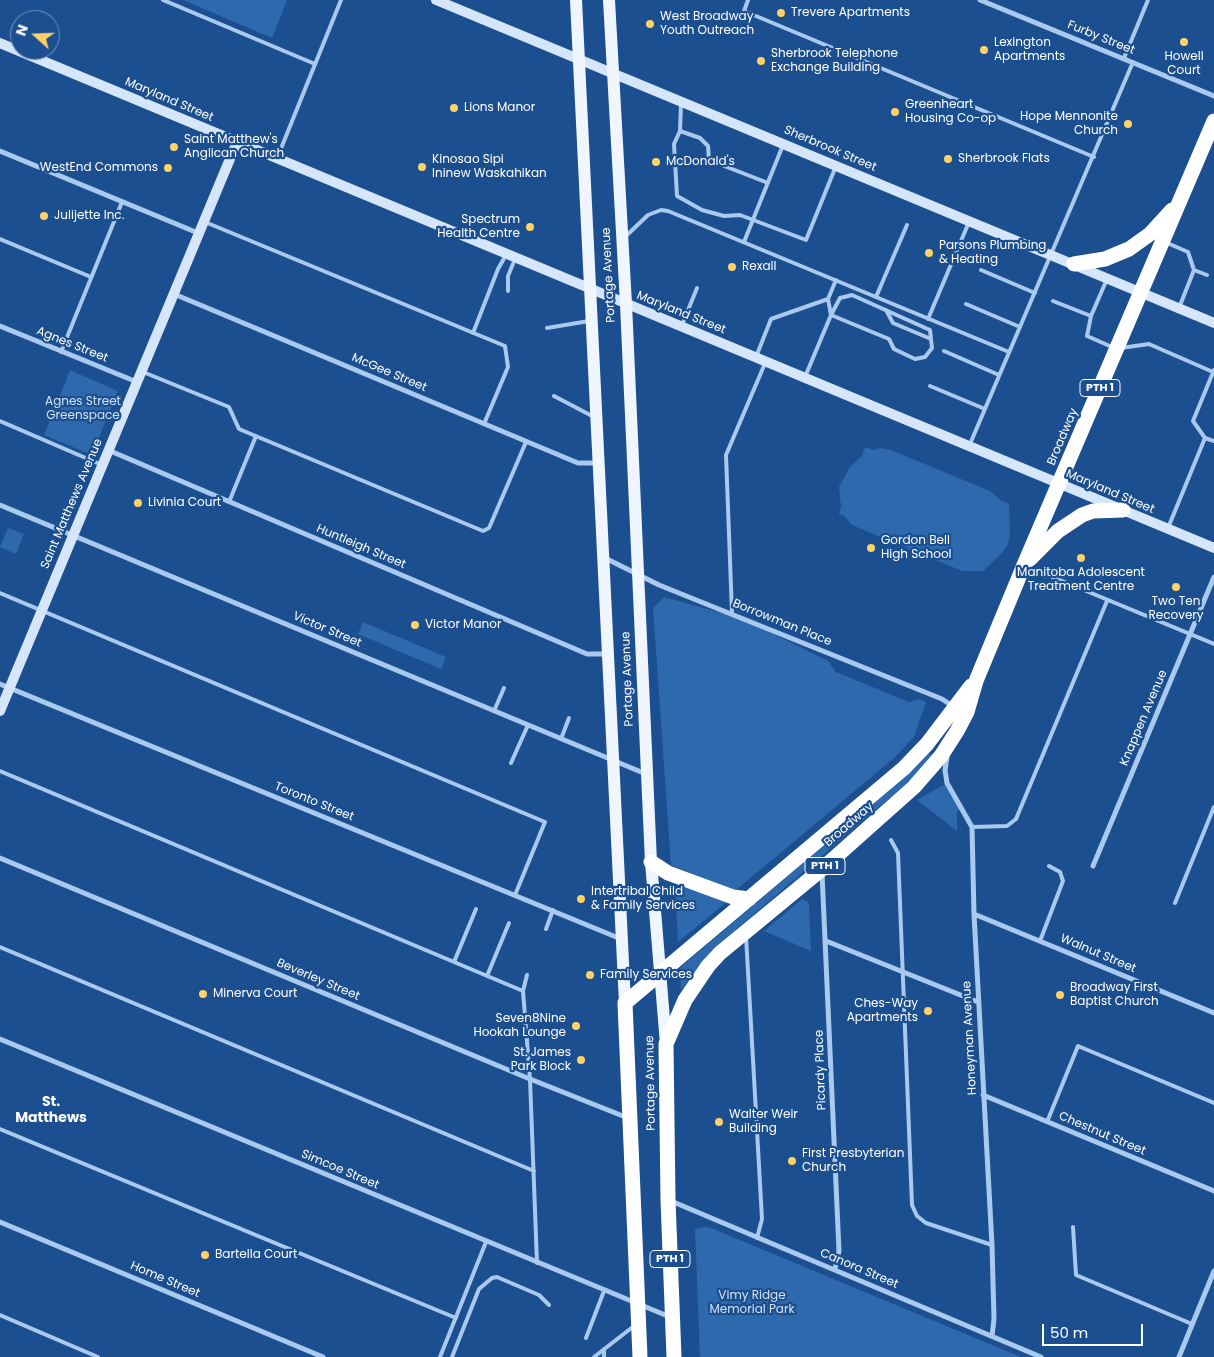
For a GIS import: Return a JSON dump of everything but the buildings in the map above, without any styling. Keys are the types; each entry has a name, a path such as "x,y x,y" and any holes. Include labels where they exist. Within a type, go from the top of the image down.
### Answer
{"highway":[{"name":"Broadway","path":"666,1044 694,985 720,953 822,869 914,787 949,744 968,712 976,681 1024,565 1214,121"},
{"path":"1074,264 1105,259 1129,249 1150,234 1180,202"},
{"path":"1024,565 1058,531 1077,517 1093,512 1123,510"},
{"name":"Broadway","path":"625,1003 904,768 927,744 976,681"},
{"path":"651,862 668,873 733,898 749,899"},
{"name":"Portage Avenue","path":"625,1003 628,1118 640,1357"},
{"name":"Portage Avenue","path":"666,1044 668,1200 674,1357"}],"main road":[{"name":"Sherbrook Street","path":"436,0 1052,254 1214,323"},
{"name":"Portage Avenue","path":"576,0 592,291 625,1003"},
{"name":"Portage Avenue","path":"609,0 623,239 651,862 666,1044"},
{"name":"Maryland Street","path":"0,43 510,257 805,377 1214,548"},
{"name":"Saint Matthews Avenue","path":"0,711 5,686 42,610 237,142"}],"street":[{"name":"Furby Street","path":"980,0 1214,96"},
{"path":"0,151 199,233"},
{"name":"McGee Street","path":"174,294 578,463 599,463"},
{"name":"Agnes Street","path":"0,326 137,382"},
{"name":"Huntleigh Street","path":"108,450 587,654 608,654"},
{"name":"Victor Street","path":"0,504 647,774"},
{"name":"Borrowman Place","path":"603,557 638,575 942,700 954,707"},
{"name":"Knappen Avenue","path":"1093,866 1214,577"},
{"name":"Toronto Street","path":"5,686 622,938"},
{"path":"949,744 945,766 946,779 954,798 972,827"},
{"name":"Honeyman Avenue","path":"972,827 978,1002 992,1245 994,1319 992,1336"},
{"name":"Beverley Street","path":"0,858 628,1118"},
{"name":"Picardy Place","path":"822,869 839,1251 835,1270"},
{"name":"Walnut Street","path":"974,914 1214,1013"},
{"path":"826,941 978,1002"},
{"name":"Simcoe Street","path":"0,1040 673,1318"},
{"name":"Chestnut Street","path":"983,1094 1214,1191"},
{"name":"Canora Street","path":"668,1200 1042,1357"},
{"name":"Home Street","path":"0,1222 323,1357"},
{"path":"1180,1356 1214,1271"}],"lane":[{"path":"163,0 315,64"},
{"path":"277,158 342,0"},
{"path":"748,0 744,11 1094,156"},
{"path":"1124,58 1148,0"},
{"path":"969,446 1133,62"},
{"path":"681,100 680,131 674,144 677,196 702,210 724,216 740,215 806,240 837,165"},
{"path":"680,131 700,138 708,146 709,160 768,183"},
{"path":"744,242 784,143"},
{"path":"61,352 122,202"},
{"path":"623,239 648,216 661,210 744,242 1009,352"},
{"path":"928,319 970,220"},
{"path":"204,222 505,346 508,367 484,424"},
{"path":"876,297 907,225"},
{"path":"0,239 90,277"},
{"path":"1163,241 1188,252 1194,270 1179,308"},
{"path":"473,333 498,268 510,257"},
{"path":"508,290 510,257"},
{"path":"981,270 1035,293"},
{"path":"1194,270 1206,275"},
{"path":"1108,278 1091,316 1087,336 1116,349 1149,344 1214,371 1193,421 1205,438 1214,441"},
{"path":"831,315 828,299 836,280"},
{"path":"681,326 697,288"},
{"path":"805,377 831,315 840,298 852,295 930,330 932,348 925,358 915,359 894,350 889,339 831,315"},
{"path":"756,357 771,319 828,299"},
{"path":"1053,301 1091,316"},
{"path":"966,304 1020,327"},
{"path":"886,310 893,323 931,339"},
{"path":"547,328 593,321"},
{"path":"944,352 1000,375"},
{"path":"732,613 726,455 766,361"},
{"path":"141,371 229,407 239,428 256,436 482,531 489,528 526,442"},
{"path":"930,386 985,409"},
{"path":"554,396 597,418"},
{"path":"0,421 102,465"},
{"path":"229,502 256,436"},
{"path":"1167,529 1205,438"},
{"path":"1024,565 1214,644"},
{"path":"0,593 545,822 516,895"},
{"path":"972,827 1007,826 1016,819 1107,601"},
{"path":"494,711 504,688"},
{"path":"561,738 569,718"},
{"path":"511,763 528,725"},
{"path":"0,771 522,990"},
{"path":"1175,903 1214,807"},
{"path":"891,840 898,854 911,1200 914,1212 926,1223 992,1245"},
{"path":"1040,941 1064,881 1060,872 1049,866"},
{"path":"454,962 476,909"},
{"path":"546,929 553,910"},
{"path":"487,976 509,923"},
{"path":"745,932 748,945 762,1219 758,1238"},
{"path":"0,947 534,1171"},
{"path":"527,976 522,990 530,1079 537,1263"},
{"path":"1047,1122 1078,1046 1214,1102"},
{"path":"0,1129 456,1318"},
{"path":"1073,1227 1076,1274 1192,1324"},
{"path":"440,1357 486,1242"},
{"path":"452,1357 479,1289 492,1278 497,1277 539,1295 549,1304"},
{"path":"586,1338 604,1291"},
{"path":"0,1315 98,1357"},
{"path":"594,1357 638,1322"},
{"path":"604,1348 604,1357"}],"green space":[{"path":"183,0 287,0 272,38"},
{"name":"Agnes Street Greenspace","path":"70,370 118,391 92,455 44,435"},
{"path":"865,447 874,450 880,448 891,450 990,491 1000,500 1009,504 1010,533 1008,544 1002,553 983,571 962,571 852,525 844,516 839,514 841,507 839,487 850,467 862,456"},
{"path":"8,528 24,534 16,554 0,547"},
{"path":"664,597 743,619 828,661 836,672 909,702 918,699 926,702 914,737 894,758 735,891 671,865 653,608"},
{"path":"363,622 446,657 441,669 358,634"},
{"path":"928,753 932,755 912,779 712,950 681,990 680,968 900,780"},
{"path":"947,783 961,808 957,811 957,831 917,800"},
{"path":"689,886 728,901 678,942 675,887"},
{"path":"802,899 809,903 811,951 764,931"},
{"name":"Vimy Ridge Memorial Park","path":"711,1228 1021,1357 700,1357 695,1229"}],"place":[{"name":"Trevere Apartments","path":"781,13"},
{"name":"West Broadway Youth Outreach","path":"650,24"},
{"name":"Howell Court","path":"1184,42"},
{"name":"Lexington Apartments","path":"984,50"},
{"name":"Sherbrook Telephone Exchange Building","path":"761,61"},
{"name":"Lions Manor","path":"454,108"},
{"name":"Greenheart Housing Co-op","path":"895,112"},
{"name":"Hope Mennonite Church","path":"1128,124"},
{"name":"Saint Matthew's Anglican Church","path":"174,147"},
{"name":"Sherbrook Flats","path":"948,159"},
{"name":"McDonald's","path":"656,162"},
{"name":"Kinosao Sipi Ininew Waskahikan","path":"422,167"},
{"name":"WestEnd Commons","path":"168,168"},
{"name":"Julijette Inc.","path":"44,216"},
{"name":"Spectrum Health Centre","path":"530,227"},
{"name":"Parsons Plumbing & Heating","path":"929,253"},
{"name":"Rexall","path":"732,267"},
{"name":"Livinia Court","path":"138,503"},
{"name":"Gordon Bell High School","path":"871,548"},
{"name":"Manitoba Adolescent Treatment Centre","path":"1081,558"},
{"name":"Two Ten Recovery","path":"1176,587"},
{"name":"Victor Manor","path":"415,625"},
{"name":"Intertribal Child & Family Services","path":"581,899"},
{"name":"Family Services","path":"590,975"},
{"name":"Minerva Court","path":"203,994"},
{"name":"Broadway First Baptist Church","path":"1060,995"},
{"name":"Ches-Way Apartments","path":"928,1011"},
{"name":"Seven8Nine Hookah Lounge","path":"576,1026"},
{"name":"St. James Park Block","path":"581,1060"},
{"name":"Walter Weir Building","path":"719,1122"},
{"name":"First Presbyterian Church","path":"792,1161"},
{"name":"Bartella Court","path":"205,1255"}],"district":[{"name":"St. Matthews","path":"51,1110"}]}
